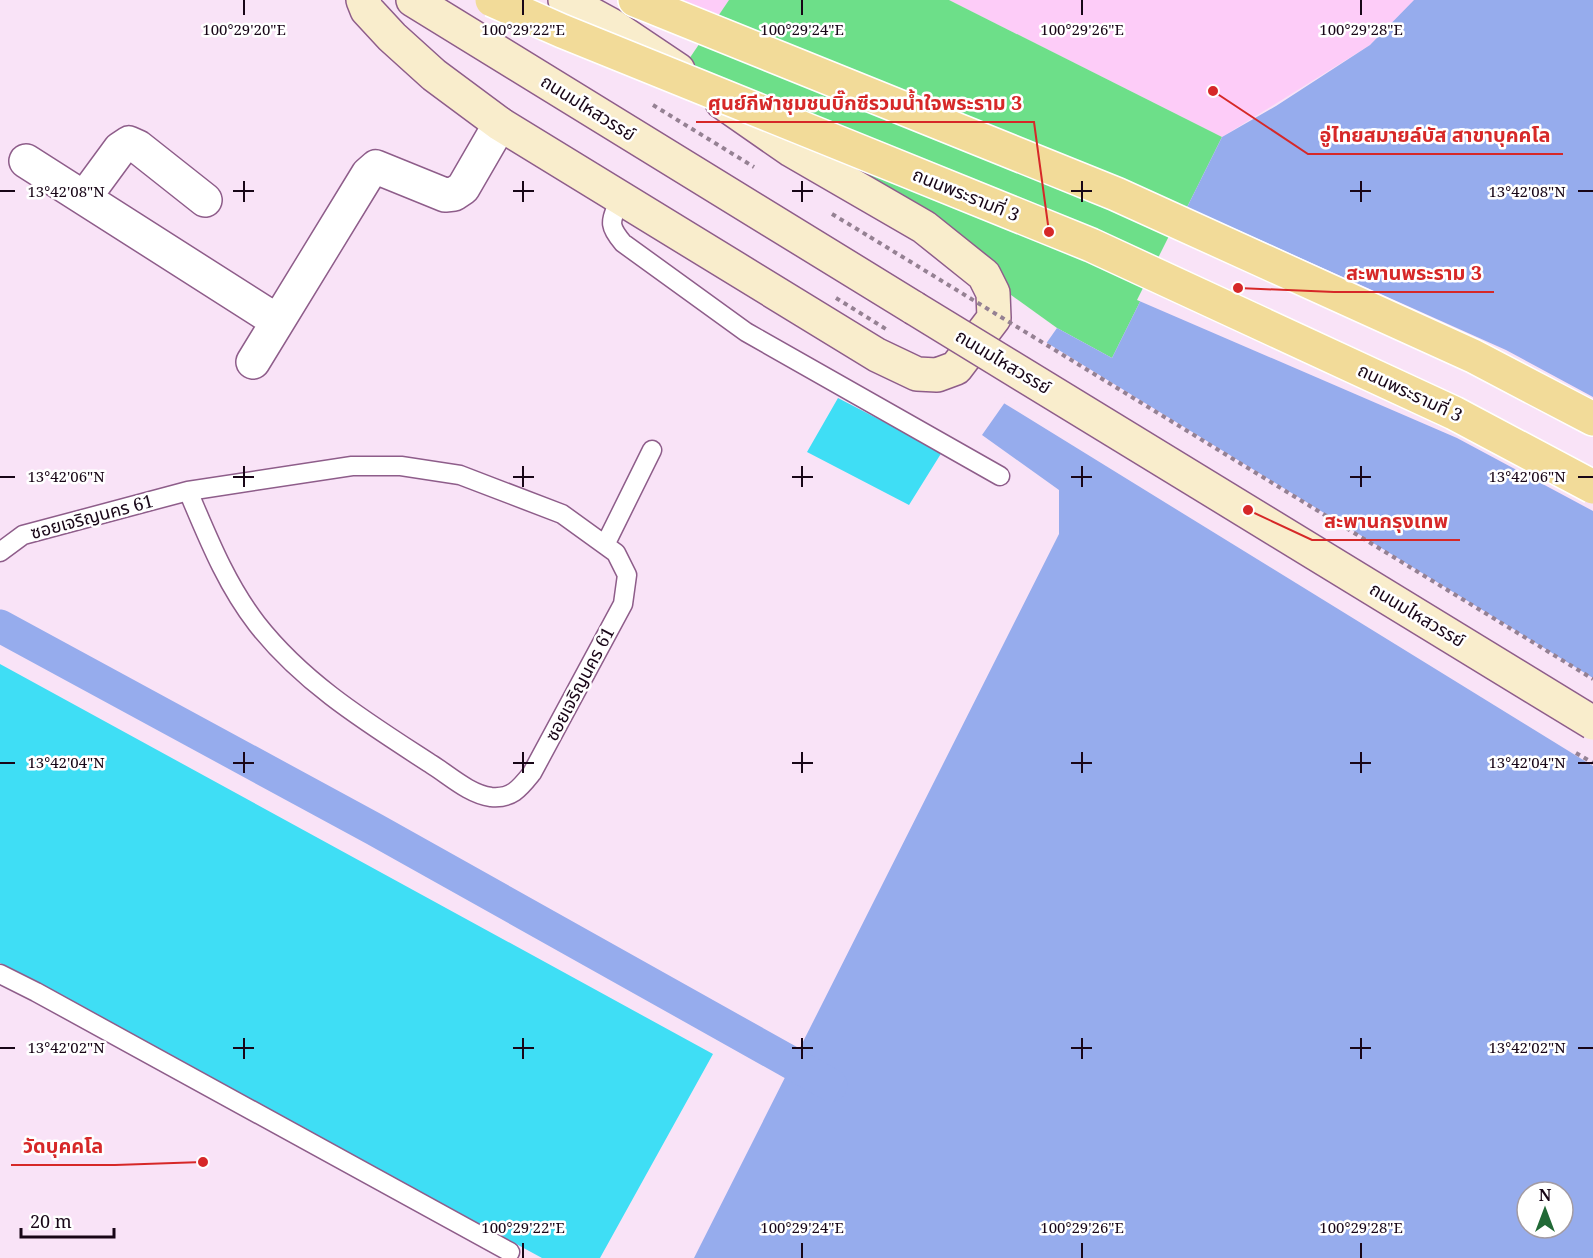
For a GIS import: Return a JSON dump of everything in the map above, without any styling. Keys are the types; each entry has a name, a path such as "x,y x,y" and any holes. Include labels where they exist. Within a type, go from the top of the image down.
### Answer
{"main road":[{"path":"363,0 367,10 392,37 434,75 500,124 877,356 916,374 937,375 956,368 994,318 993,293 984,275 924,227 791,150 611,25 565,0"},
{"name":"ถนนมไหสวรรย์","path":"413,0 1593,723"},
{"name":"ถนนพระรามที่ 3","path":"492,0 562,31 1091,245 1454,412 1593,487"},
{"path":"635,0 1116,194 1473,356 1593,419"}],"street":[{"path":"253,362 368,174 376,167 445,195 454,194 463,188 500,124"},
{"path":"84,198 120,149 129,143 138,147 205,200"},
{"path":"26,161 277,321"}],"lane":[{"path":"620,197 610,224 622,243 746,332 1000,476"},
{"path":"605,545 652,450"},
{"name":"ซอยเจริญนคร 61","path":"0,552 23,535 188,491 352,466 401,466 460,475 562,514 616,553 627,575 622,604 532,773 518,791 502,796 490,796 459,782 392,738 315,684 290,662 258,625 231,588 188,491"},
{"path":"0,974 510,1252"}],"path":[{"path":"648,102 759,170"},
{"path":"830,213 1593,679"}],"shaded area":[{"path":"654,0 729,0 713,24"},
{"path":"949,0 1414,0 1370,45 1222,137"}],"green space":[{"path":"729,0 949,0 1222,137 1112,358 1057,328 687,62"}],"water":[{"path":"1414,0 1593,0 1593,1258 694,1258 1059,534 1059,490 982,435 1057,328 1112,358 1222,137 1276,106 1370,45"}],"pier":[{"path":"1184,206 1506,350 1593,397 1593,511 1457,438 1137,300"},
{"path":"1044,341 1593,678 1593,766 1002,402"}],"building":[{"path":"838,398 942,452 909,505 807,452"},
{"path":"0,664 713,1054 600,1258 542,1258 0,963"}],"waterway":[{"path":"0,626 374,829 831,1085"}],"place":[{"name":"อู่ไทยสมายล์บัส สาขาบุคคโล","path":"1213,91"},
{"name":"ศูนย์กีฬาชุมชนบิ๊กซีรวมน้ำใจพระราม 3","path":"1049,232"},
{"name":"สะพานพระราม 3","path":"1238,288"},
{"name":"สะพานกรุงเทพ","path":"1248,510"},
{"name":"วัดบุคคโล","path":"203,1162"}]}
